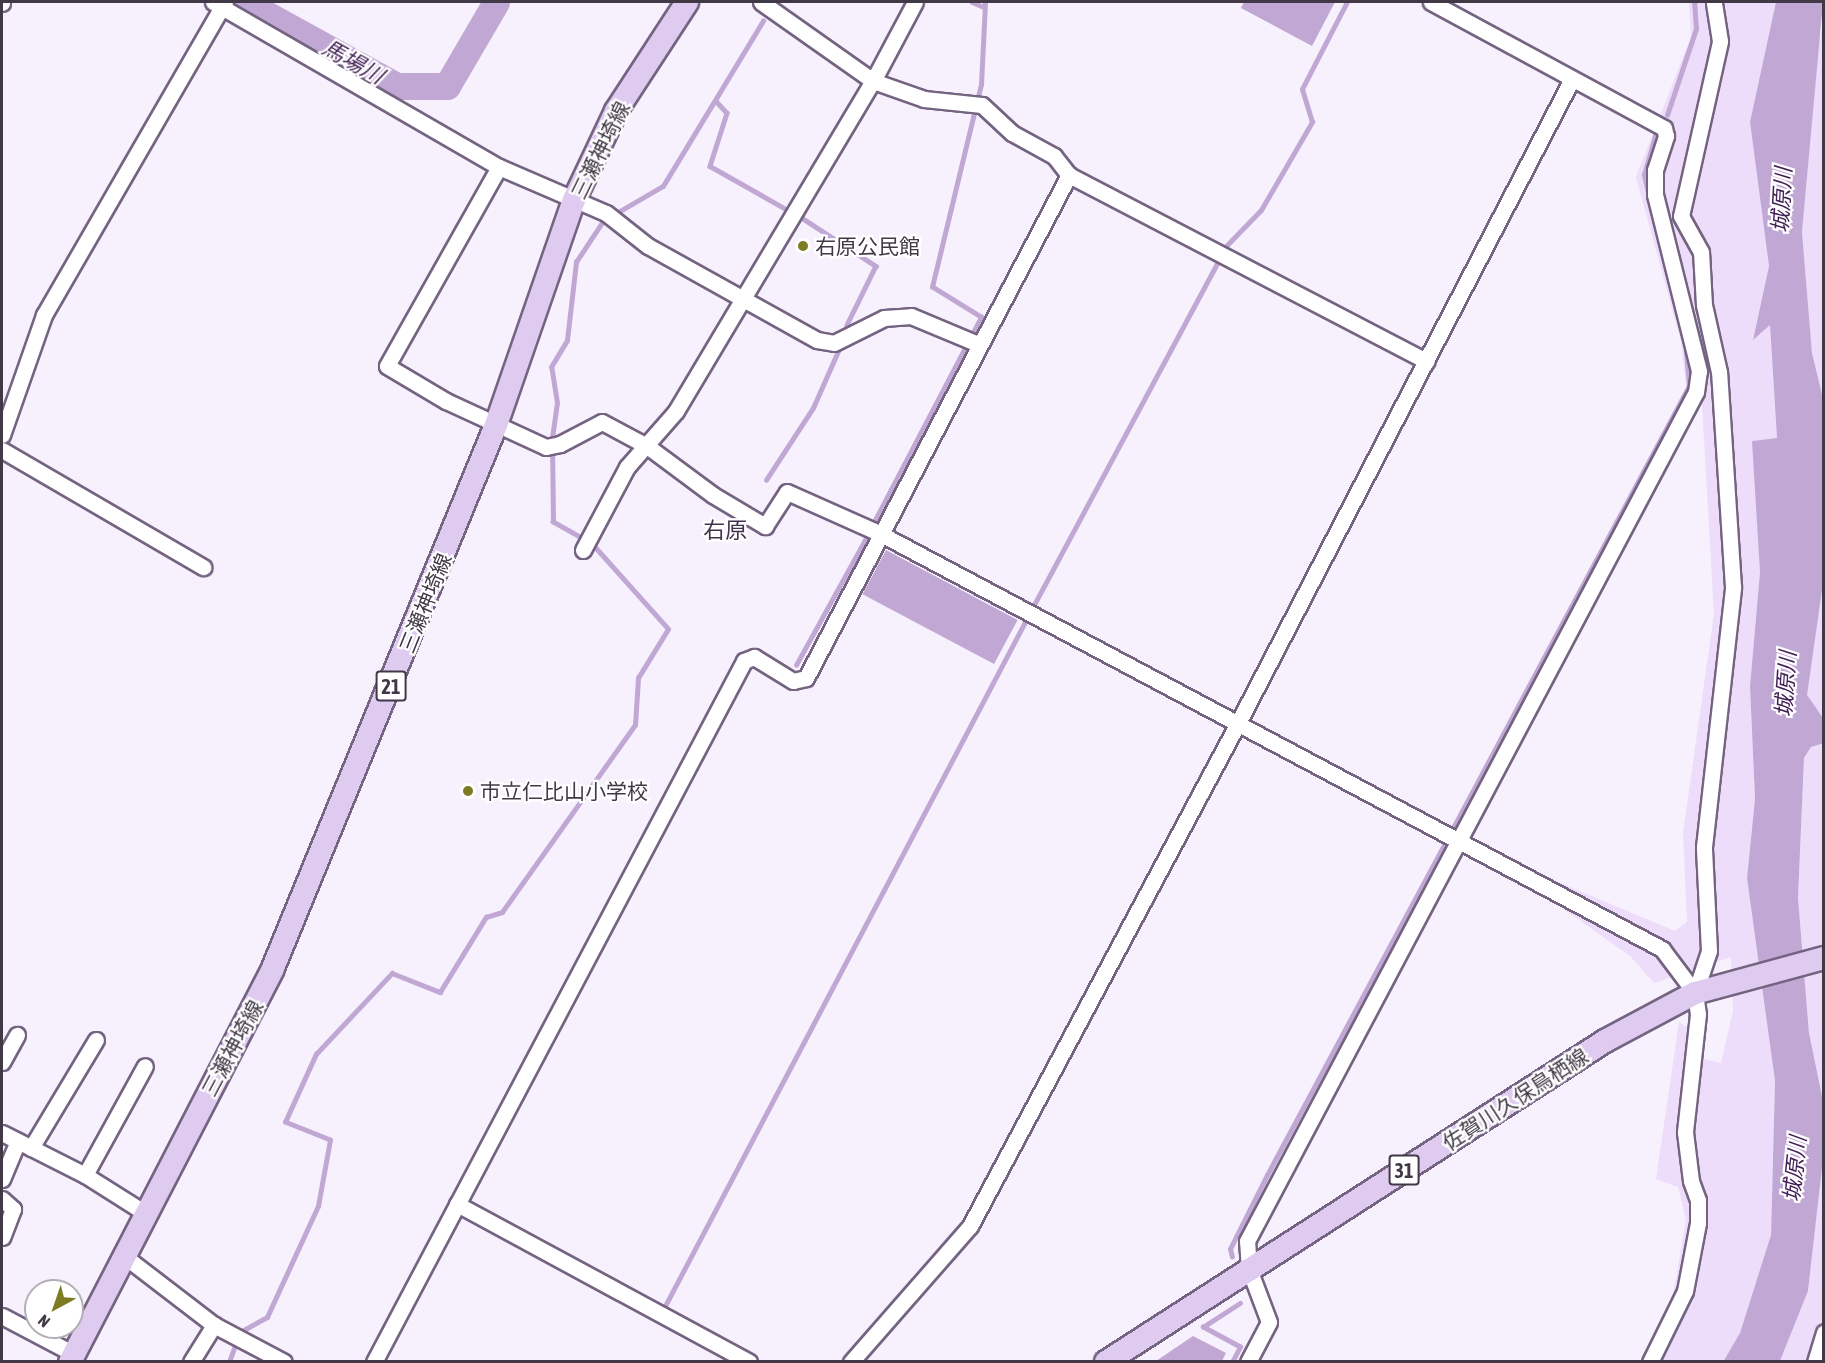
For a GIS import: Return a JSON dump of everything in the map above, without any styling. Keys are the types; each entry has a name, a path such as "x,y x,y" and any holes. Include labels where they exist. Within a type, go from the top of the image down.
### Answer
{"main road":[{"name":"三瀬神埼線","path":"72,1358 273,968 496,425 574,200 616,111 687,2"},
{"name":"佐賀川久保鳥栖線","path":"1106,1362 1605,1041 1702,991 1824,958"}],"street":[{"path":"761,2 873,81 924,99 976,104 1012,133 1054,156 1069,175 1427,361"},
{"path":"583,550 627,467 676,411 873,81 915,2"},
{"path":"1248,1362 1269,1322 1249,1269 1247,1241 1696,392 1699,371 1666,228 1655,195 1655,171 1666,136 1664,128 1572,79 1448,6 1431,2"},
{"path":"1666,228 1681,216 1720,41 1714,2"},
{"path":"2,435 44,315 220,3 499,167 606,213 648,246 817,340 834,343 884,318 911,316 978,344"},
{"path":"851,1362 970,1226 1238,723 1572,79"},
{"path":"499,167 387,366 496,425 546,447 560,444 602,422 646,446 713,495 765,526 787,492 879,533 1662,949 1702,991"},
{"path":"374,1362 744,661 754,657 793,681 806,678 879,533 1069,175"},
{"path":"1650,1362 1685,1291 1698,1223 1698,1200 1691,1181 1685,1132 1709,951 1704,847 1733,587 1719,372 1704,305 1701,252 1681,216"},
{"path":"2,450 203,567"},
{"path":"2,1062 17,1035"},
{"path":"2,1179 96,1040"},
{"path":"84,1175 145,1066"},
{"path":"2,1133 84,1175 145,1214"},
{"path":"2,1199 13,1209 2,1237"},
{"path":"457,1204 749,1362"},
{"path":"124,1256 214,1325 284,1362"},
{"path":"2,1316 72,1358"},
{"path":"191,1362 214,1325"},
{"path":"1815,1362 1824,1332"}],"shaded area":[{"path":"1689,2 1776,2 1750,122 1769,266 1753,339 1770,325 1777,438 1753,441 1760,572 1750,686 1755,799 1747,878 1775,1081 1771,1235 1740,1334 1723,1361 1641,1361 1671,1308 1686,1220 1678,1187 1656,1179 1679,1022 1688,1028 1688,1055 1721,1063 1733,1011 1731,957 1654,983 1630,956 1544,895 1551,879 1675,931 1687,922 1683,833 1714,614 1702,405 1686,385 1681,342 1636,177 1691,37"},
{"path":"1823,26 1823,403 1812,353 1802,232 1819,41"},
{"path":"1823,523 1823,718 1806,695 1822,590"},
{"path":"1823,743 1823,1101 1809,1033 1798,898 1804,758 1811,747"},
{"path":"1823,1159 1823,1361 1780,1362 1808,1291"}],"water":[{"path":"1244,2 1335,2 1312,46 1241,8"},
{"name":"城原川","path":"1776,2 1823,2 1802,232 1812,353 1824,403 1822,590 1807,695 1823,718 1824,743 1811,747 1804,758 1798,898 1809,1033 1823,1101 1823,1159 1808,1291 1780,1361 1723,1362 1740,1333 1771,1235 1775,1081 1747,878 1755,799 1750,686 1760,572 1752,441 1777,438 1770,325 1753,340 1769,266 1750,122"},
{"path":"886,550 1018,620 994,664 863,594"},
{"path":"1193,1336 1226,1353 1222,1361 1156,1361"}],"waterway":[{"name":"馬場川","path":"244,2 397,86 447,86 496,2"},
{"path":"972,2 984,7"},
{"path":"875,520 981,317 932,287 981,85 985,2"},
{"path":"1226,246 1261,210 1312,122 1302,89 1347,2"},
{"path":"1667,115 1696,29 1694,2"},
{"path":"229,1362 240,1332 267,1317 318,1206 330,1140 285,1122 316,1054 392,973 440,992 486,917 502,912 635,725 638,678 668,629 592,544 553,522 552,438 557,403 551,367 567,340 576,262 603,221 663,186 763,21"},
{"path":"716,101 727,113 710,166 786,209"},
{"path":"1649,197 1644,175 1656,133"},
{"path":"801,213 799,216 876,266 847,325"},
{"path":"1035,603 1217,263"},
{"path":"766,480 813,408 839,349"},
{"path":"1454,826 1689,386 1686,351"},
{"path":"796,665 866,538"},
{"path":"665,1306 1025,622"},
{"path":"1232,1257 1230,1249 1267,1175 1445,843"},
{"path":"1232,1362 1240,1347 1203,1327 1240,1303"}],"place":[{"name":"右原公民館","path":"803,246"},
{"name":"市立仁比山小学校","path":"468,791"}],"district":[{"name":"右原","path":"725,531"}]}
